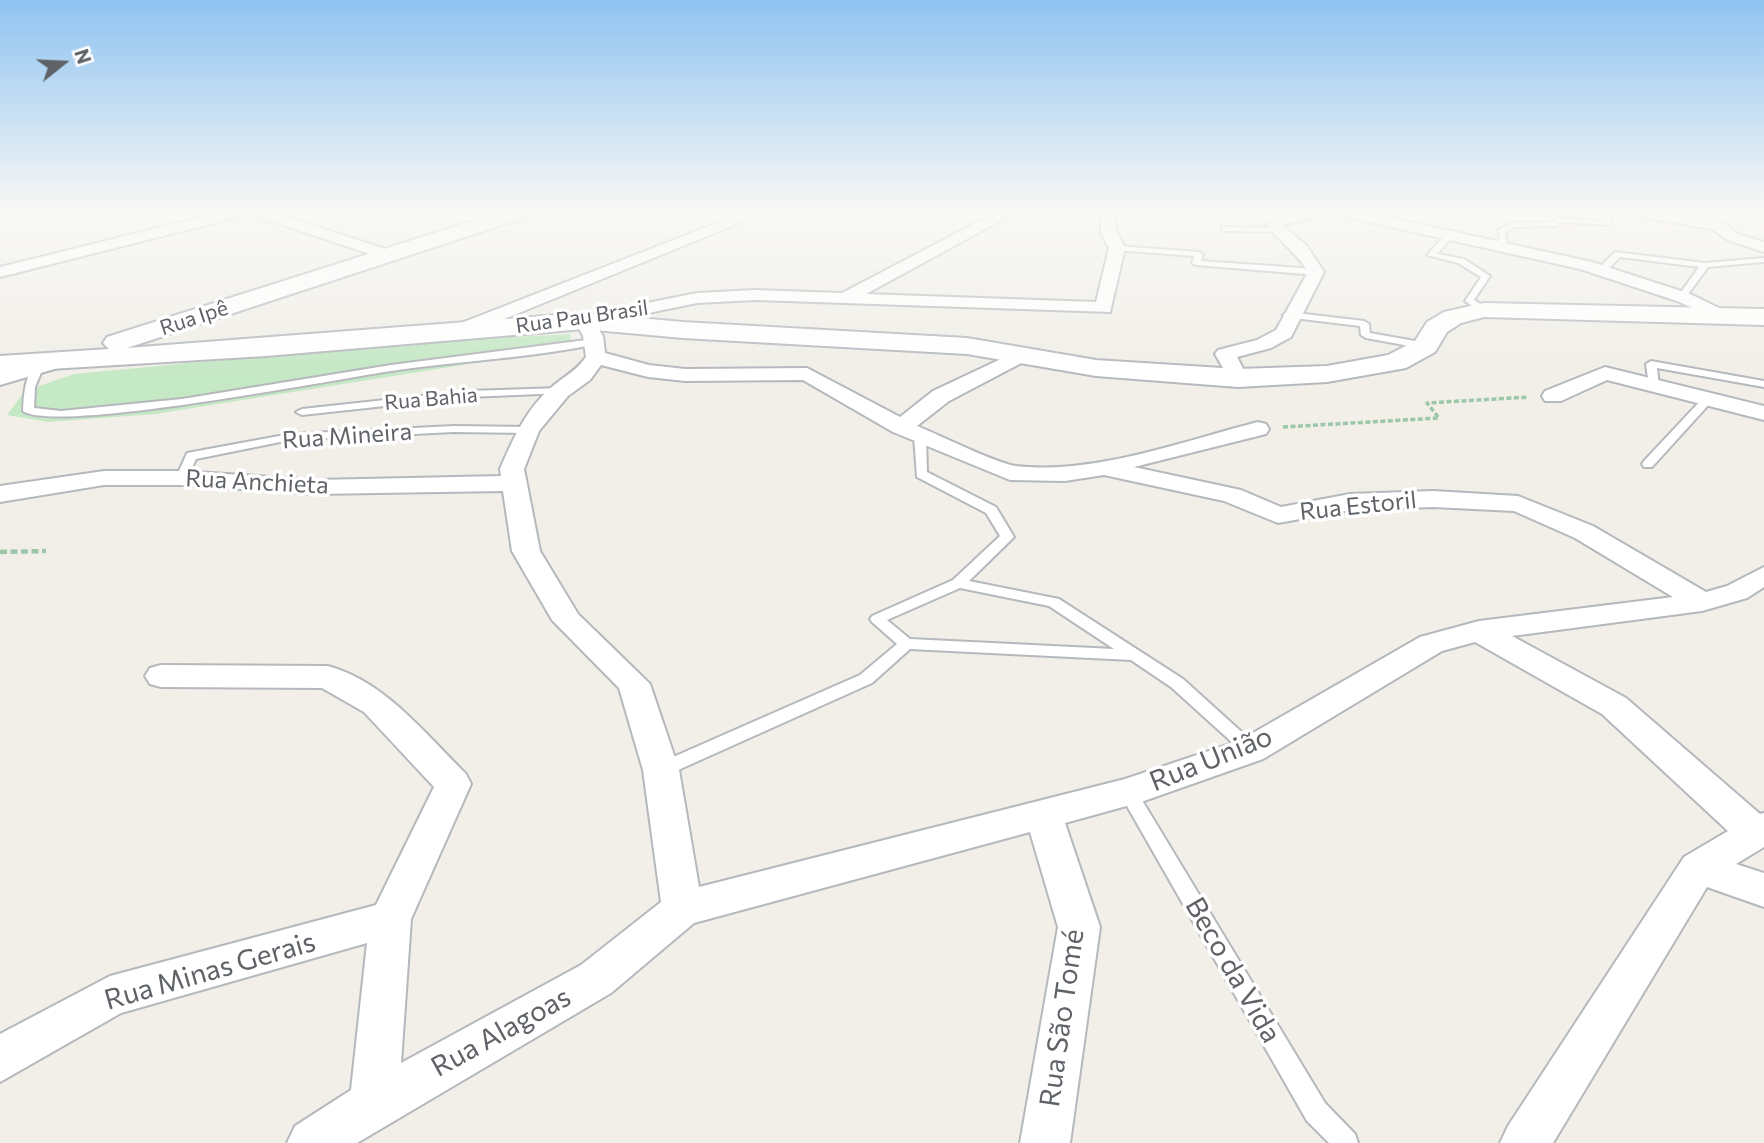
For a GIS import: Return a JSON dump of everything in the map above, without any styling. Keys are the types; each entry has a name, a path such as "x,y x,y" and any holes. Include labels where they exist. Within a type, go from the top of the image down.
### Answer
{"street":[{"path":"0,272 35,263"},
{"name":"Rua Ipê","path":"49,364 362,263"},
{"path":"458,331 629,263"},
{"path":"846,298 912,263"},
{"name":"Rua Pau Brasil","path":"0,364 49,364 458,331 591,340 697,298 755,295 1104,308 1114,263"},
{"path":"1238,378 1225,354 1264,344 1284,333 1288,315 1309,292 1316,272 1312,263"},
{"path":"1578,263 1683,295 1731,318"},
{"path":"682,909 661,770 634,684 567,621 527,551 514,483 512,469 528,430 560,391 583,376 591,340 684,330 967,346 1096,368 1238,378 1326,374 1396,362 1426,346 1436,327 1444,322 1453,317 1484,310 1763,318"},
{"name":"Rua Estoril","path":"591,340 648,371 685,375 807,374 910,431 1010,473 1065,474 1104,468 1231,495 1278,516 1364,501 1433,499 1518,504 1584,532 1702,602"},
{"path":"910,431 941,396 1023,355"},
{"path":"0,379 49,364"},
{"path":"1553,396 1605,373 1764,413"},
{"path":"1104,468 1258,429"},
{"name":"Rua Anchieta","path":"0,494 104,478 182,478 316,487 514,483"},
{"name":"Rua União","path":"682,909 1128,792 1251,750 1431,644 1479,631 1702,602 1737,592 1764,575"},
{"path":"1479,631 1614,706 1760,831 1698,868 1525,1143"},
{"path":"161,676 328,677 376,704 453,784 390,919 374,1104"},
{"name":"Rua São Tomé","path":"1043,814 1079,927 1045,1143"},
{"path":"1698,868 1764,890"},
{"name":"Rua Alagoas","path":"312,1143 374,1104 596,979 682,909"},
{"name":"Rua Minas Gerais","path":"0,1059 110,996 390,919"}],"lane":[{"path":"1201,263 1316,272"},
{"path":"1465,263 1486,276 1469,301 1484,310"},
{"path":"1603,269 1609,263"},
{"path":"1691,263 1724,263"},
{"path":"1683,295 1704,265"},
{"path":"1288,315 1364,324 1366,335 1426,346"},
{"path":"49,364 30,387 28,411 61,414 182,402 391,368 591,340"},
{"path":"1654,386 1651,364 1764,384"},
{"name":"Rua Bahia","path":"302,412 468,394 560,391"},
{"path":"1648,464 1708,399"},
{"name":"Rua Mineira","path":"182,478 191,456 290,438 454,429 528,430"},
{"path":"910,431 921,474 991,510 1007,537 958,583 877,619 906,644 1135,655"},
{"path":"958,583 1054,602 1177,683 1251,750"},
{"path":"661,770 866,679 906,644"},
{"name":"Beco da Vida","path":"1128,792 1316,1112 1346,1143"}],"path":[{"path":"1258,429 1439,418 1427,403 1553,396"},
{"path":"0,552 46,551"}],"green space":[{"path":"571,334 569,348 155,414 49,422 7,415 25,391 74,374 398,343"}]}
